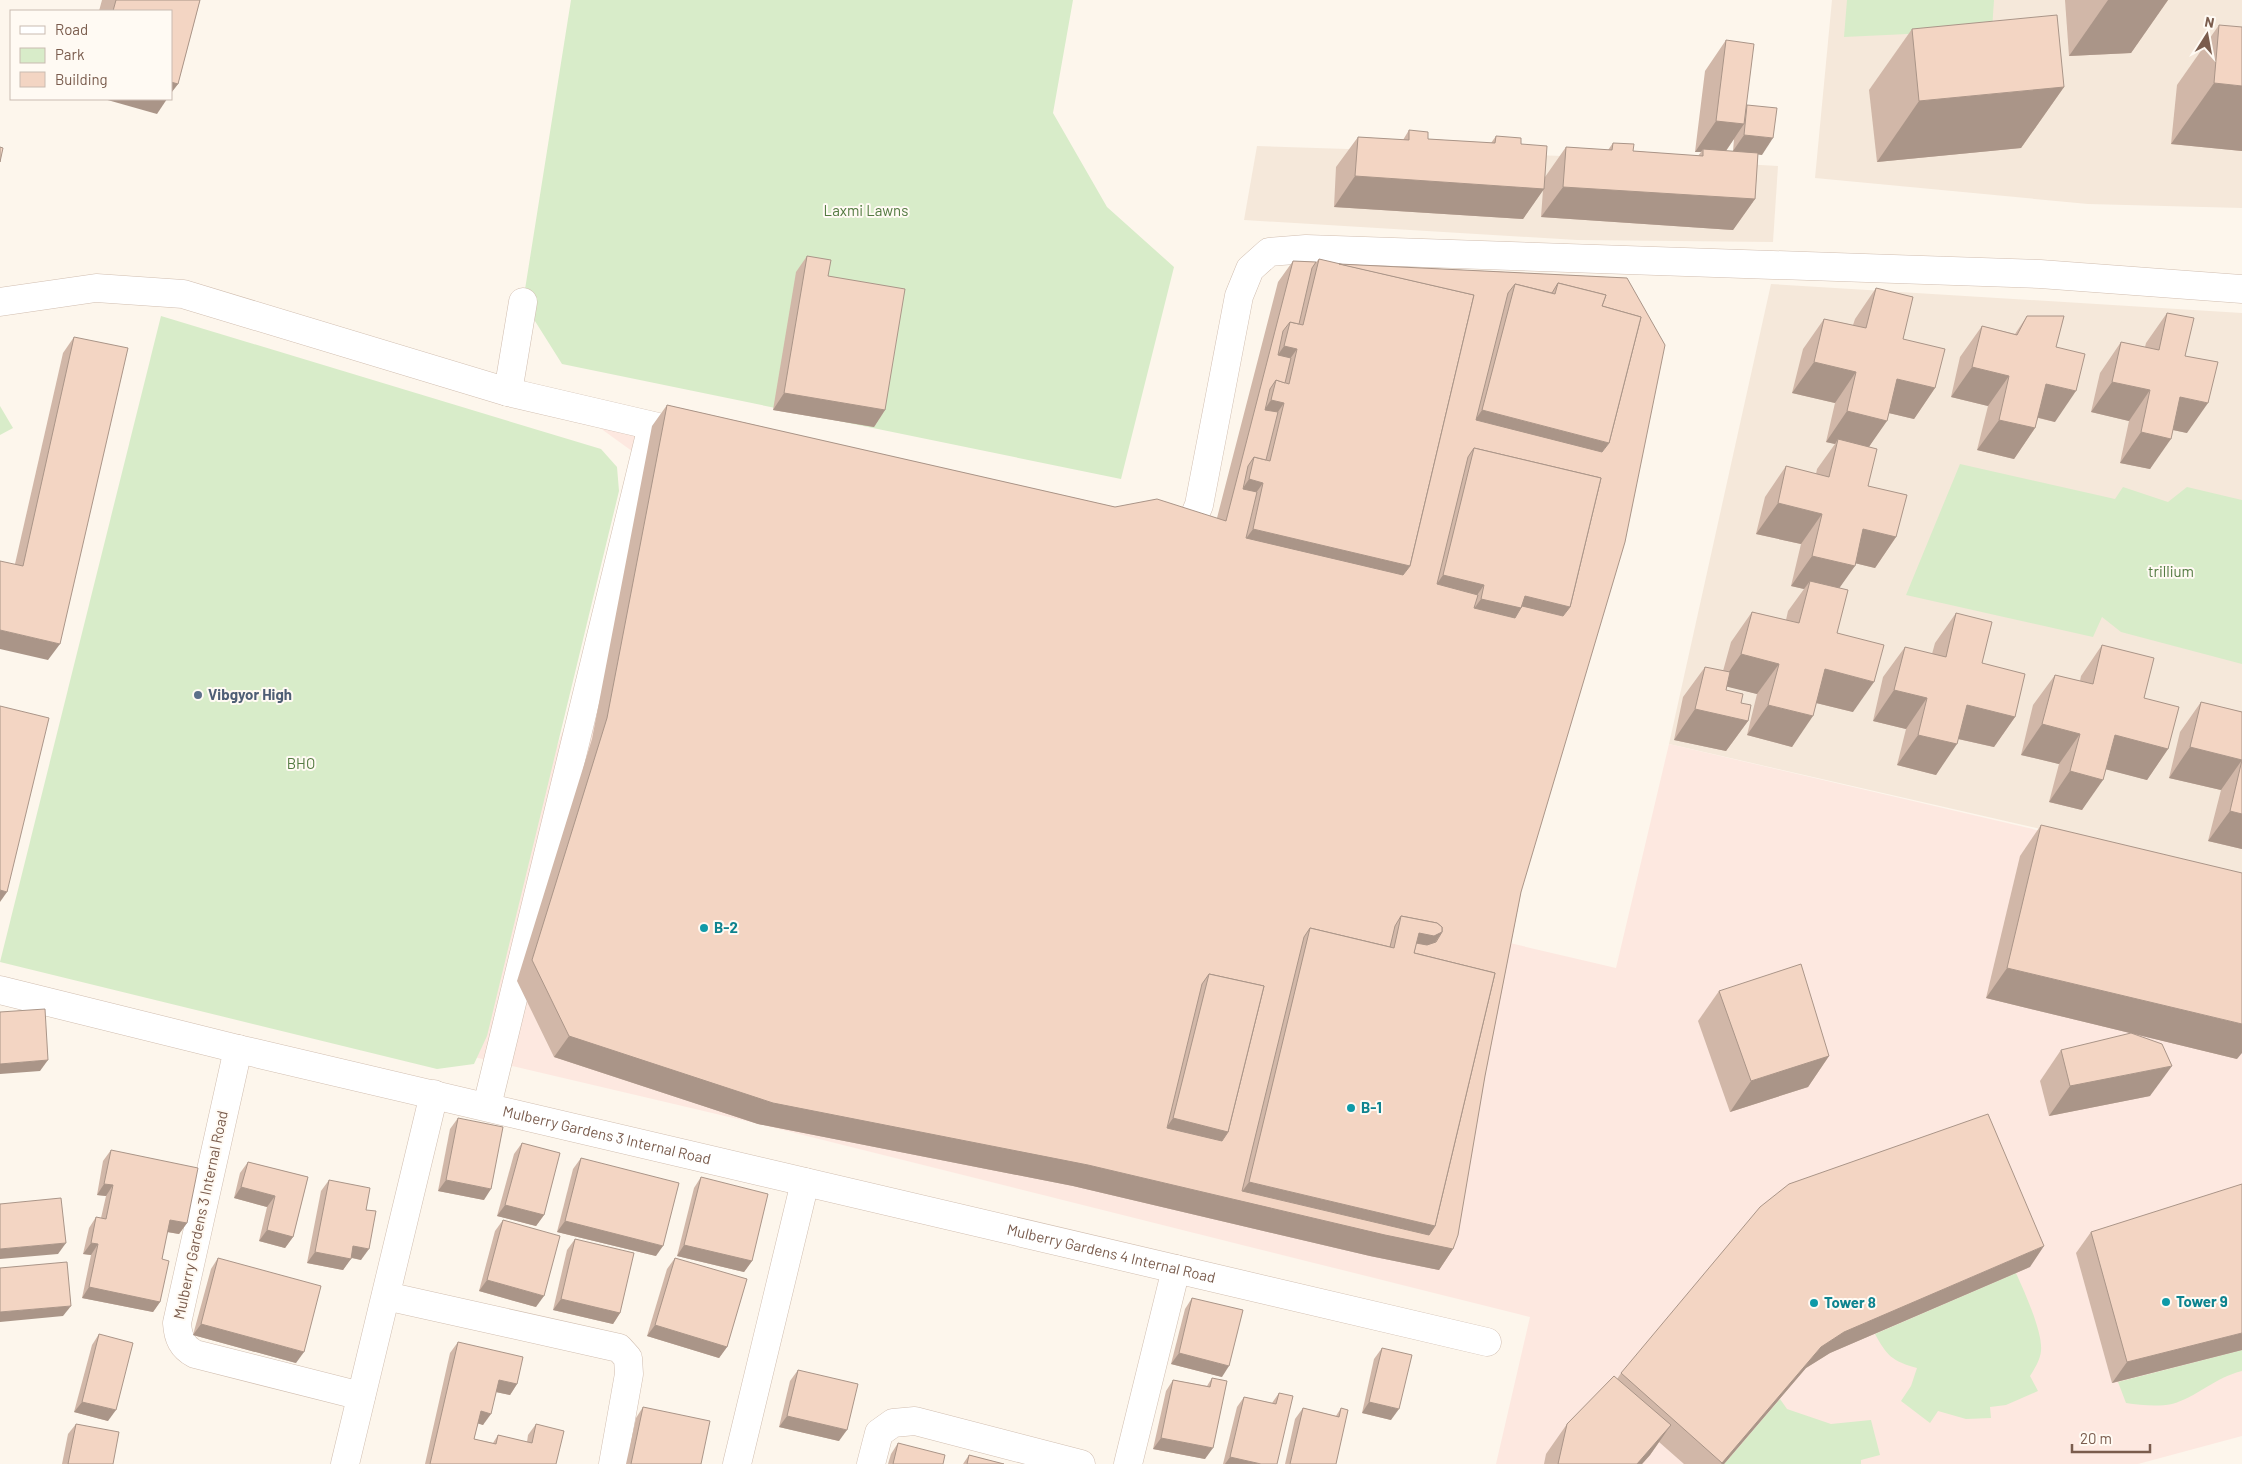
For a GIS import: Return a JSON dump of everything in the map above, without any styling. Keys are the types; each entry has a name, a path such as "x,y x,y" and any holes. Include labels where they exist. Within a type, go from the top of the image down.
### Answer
{"street":[{"path":"1144,530 1164,534 1180,534 1191,524 1199,505 1239,296 1250,269 1269,252 1306,248 2040,274 2242,289"},
{"path":"0,302 96,288 183,294 508,392 710,438"},
{"path":"508,392 522,302"},
{"path":"487,1106 652,426"},
{"name":"Mulberry Gardens 3 Internal Road","path":"0,990 238,1049 793,1178"},
{"name":"Mulberry Gardens 3 Internal Road","path":"238,1049 177,1323 178,1336 184,1348 196,1354 361,1396"},
{"path":"345,1464 434,1094"},
{"path":"736,1464 793,1178"},
{"name":"Mulberry Gardens 4 Internal Road","path":"793,1178 1487,1342"},
{"path":"1128,1464 1176,1269"},
{"path":"386,1296 619,1348 628,1358 629,1374 613,1464"},
{"path":"871,1464 879,1433 893,1423 915,1421 1081,1464"}],"shaded area":[{"path":"1832,0 2242,0 2242,208 2088,204 1815,178"},
{"path":"1257,146 1658,159 1778,166 1773,242 1577,240 1244,220"},
{"path":"1771,284 2242,313 2242,875 1669,744"},
{"path":"609,423 621,425 1484,937 1616,968 1669,744 2242,878 2242,1436 2138,1464 1496,1464 1530,1317 759,1124 457,1053 446,1039 661,472 600,428"}],"green space":[{"name":"Laxmi Lawns","path":"571,0 1073,0 1053,113 1107,207 1174,267 1121,479 562,364 523,302"},
{"path":"1847,0 1994,0 1992,30 1844,37"},
{"name":"BHO","path":"161,316 601,449 617,467 619,491 487,1036 474,1064 437,1069 0,962"},
{"path":"0,406 13,428 0,435"},
{"name":"trillium","path":"1960,464 2115,499 2123,487 2168,502 2187,487 2242,500 2242,664 2121,632 2102,617 2093,637 1906,595"},
{"path":"2016,1273 2032,1312 2041,1343 2037,1364 2030,1376 2038,1391 2006,1405 1990,1407 1991,1418 1966,1419 1938,1411 1930,1423 1901,1401 1911,1386 1917,1368 1891,1357 1875,1334"},
{"path":"2242,1350 2242,1371 2223,1378 2172,1404 2155,1406 2126,1403 2118,1382"},
{"path":"1780,1399 1787,1409 1831,1424 1871,1420 1880,1455 1861,1460 1861,1464 1724,1464"}],"building":[{"path":"116,0 200,0 178,84 172,82 172,10 113,10"},
{"path":"2057,15 2064,87 1919,101 1912,29"},
{"path":"2219,25 2242,27 2242,86 2214,83"},
{"path":"1726,40 1754,44 1744,124 1716,121"},
{"path":"1747,105 1777,108 1773,138 1744,135"},
{"path":"1409,130 1428,132 1428,139 1495,143 1496,136 1521,138 1521,144 1547,146 1544,189 1355,176 1358,137 1409,140"},
{"path":"1613,143 1634,144 1633,151 1703,156 1703,149 1758,153 1755,199 1563,187 1566,147 1612,150"},
{"path":"0,147 3,148 0,162"},
{"path":"807,256 831,260 828,276 905,289 885,410 784,393"},
{"path":"1319,259 1474,295 1410,566 1253,529 1263,483 1249,479 1254,457 1270,461 1284,403 1271,400 1276,380 1289,384 1297,349 1284,346 1290,322 1303,325"},
{"path":"1293,261 1316,262 1312,268 1299,324 1290,322 1283,331 1278,355 1291,358 1285,383 1276,380 1270,389 1265,410 1278,412 1266,460 1254,457 1248,466 1243,489 1257,492 1246,538 1403,575 1410,566 1474,295 1339,264 1627,278 1665,345 1625,542 1521,892 1485,1076 1458,1235 1453,1249 1385,1235 1088,1165 773,1103 569,1036 532,960 607,718 667,405 1115,507 1157,499 1226,521","holes":["1558,283 1606,295 1602,306 1641,317 1609,443 1602,452 1476,420 1508,293 1515,284 1552,293","1474,448 1601,478 1570,607 1563,616 1522,606 1515,618 1474,608 1478,595 1437,584 1468,457","1401,916 1437,923 1442,927 1442,932 1436,942 1427,945 1416,943 1414,953 1495,973 1435,1226 1429,1235 1242,1191 1304,937 1310,928 1390,947 1395,926","1209,974 1264,986 1228,1132 1222,1141 1167,1128 1202,984"]},
{"path":"1558,283 1606,295 1602,306 1641,317 1609,443 1482,410 1515,284 1555,294"},
{"path":"1876,288 1913,297 1903,339 1945,349 1935,388 1897,379 1887,421 1847,411 1856,372 1814,362 1824,319 1866,328"},
{"path":"2167,313 2194,318 2185,356 2218,362 2208,403 2180,397 2171,439 2141,432 2150,390 2112,382 2121,342 2159,350"},
{"path":"2027,316 2064,316 2056,347 2085,354 2076,391 2046,384 2035,428 1999,420 2009,376 1972,367 1982,326 2017,335"},
{"path":"74,337 128,348 60,644 0,630 0,561 23,566"},
{"path":"1838,439 1877,449 1868,486 1907,495 1896,537 1863,529 1855,566 1812,556 1822,514 1778,503 1786,466 1829,477"},
{"path":"1474,448 1601,478 1570,607 1525,596 1521,608 1481,599 1484,585 1443,575"},
{"path":"1810,581 1848,590 1837,633 1884,645 1874,682 1825,669 1813,716 1768,705 1779,664 1741,654 1752,612 1799,623"},
{"path":"1956,613 1992,622 1982,663 2025,674 2015,717 1967,705 1957,744 1918,735 1927,698 1894,690 1905,647 1946,657"},
{"path":"2102,645 2154,658 2144,698 2179,707 2168,749 2115,735 2103,780 2070,771 2080,734 2042,724 2055,675 2093,684"},
{"path":"1705,667 1730,672 1726,690 1743,694 1741,703 1751,705 1748,721 1695,709"},
{"path":"2201,702 2242,712 2242,760 2190,747"},
{"path":"0,706 49,718 7,892 0,890"},
{"path":"2242,760 2242,814 2230,811"},
{"path":"2041,825 2242,873 2242,1024 2007,968"},
{"name":"B-1","path":"1401,916 1437,923 1442,927 1442,932 1434,936 1419,933 1414,953 1495,973 1435,1226 1249,1182 1310,928 1394,948"},
{"path":"1801,964 1829,1056 1751,1081 1719,991"},
{"path":"1209,974 1264,986 1228,1132 1173,1118"},
{"path":"45,1009 48,1060 0,1064 0,1012"},
{"path":"2131,1033 2162,1044 2172,1066 2070,1086 2061,1050"},
{"name":"Tower 8","path":"1988,1114 2044,1246 1844,1332 1821,1347 1722,1463 1621,1373 1760,1207 1789,1184"},
{"path":"458,1118 503,1127 491,1189 446,1180"},
{"path":"522,1143 560,1153 544,1215 505,1205"},
{"path":"111,1150 198,1168 187,1223 170,1220 162,1259 169,1261 160,1302 89,1287 98,1244 91,1243 96,1217 106,1219 113,1185 104,1184"},
{"path":"581,1158 679,1183 663,1246 565,1221"},
{"path":"248,1162 308,1177 293,1237 267,1230 275,1196 241,1187"},
{"path":"701,1177 768,1194 752,1261 684,1245"},
{"path":"329,1180 370,1188 366,1210 376,1211 369,1249 353,1246 351,1259 315,1252"},
{"name":"Tower 9","path":"2242,1184 2242,1333 2127,1362 2091,1232"},
{"path":"61,1198 66,1243 0,1249 0,1204"},
{"path":"503,1220 560,1236 544,1296 487,1280"},
{"path":"575,1239 634,1253 620,1313 561,1299"},
{"path":"218,1258 321,1286 304,1352 201,1324"},
{"path":"675,1258 747,1279 727,1347 655,1325"},
{"path":"67,1262 71,1306 0,1312 0,1268"},
{"path":"1192,1298 1243,1310 1229,1366 1179,1353"},
{"path":"99,1334 133,1343 116,1410 82,1402"},
{"path":"458,1342 523,1357 517,1384 499,1380 491,1414 481,1411 474,1439 496,1444 498,1435 532,1443 536,1424 564,1431 556,1464 430,1464"},
{"path":"1382,1348 1412,1355 1399,1409 1369,1402"},
{"path":"798,1370 858,1384 847,1430 787,1416"},
{"path":"1614,1376 1671,1425 1637,1464 1558,1464 1567,1424"},
{"path":"1212,1378 1227,1381 1213,1448 1161,1438 1173,1380 1210,1387"},
{"path":"1279,1393 1293,1396 1277,1464 1261,1464 1230,1457 1244,1397 1276,1404"},
{"path":"643,1407 710,1421 701,1464 631,1464"},
{"path":"1303,1408 1339,1417 1341,1408 1348,1410 1336,1464 1290,1464"},
{"path":"76,1424 119,1432 113,1464 68,1464"},
{"path":"898,1443 945,1455 943,1464 893,1464"},
{"path":"969,1455 1004,1464 967,1464"}],"place":[{"name":"Vibgyor High","path":"198,695"},
{"name":"B-2","path":"704,928"},
{"name":"B-1","path":"1351,1108"},
{"name":"Tower 9","path":"2166,1302"},
{"name":"Tower 8","path":"1814,1303"}]}
